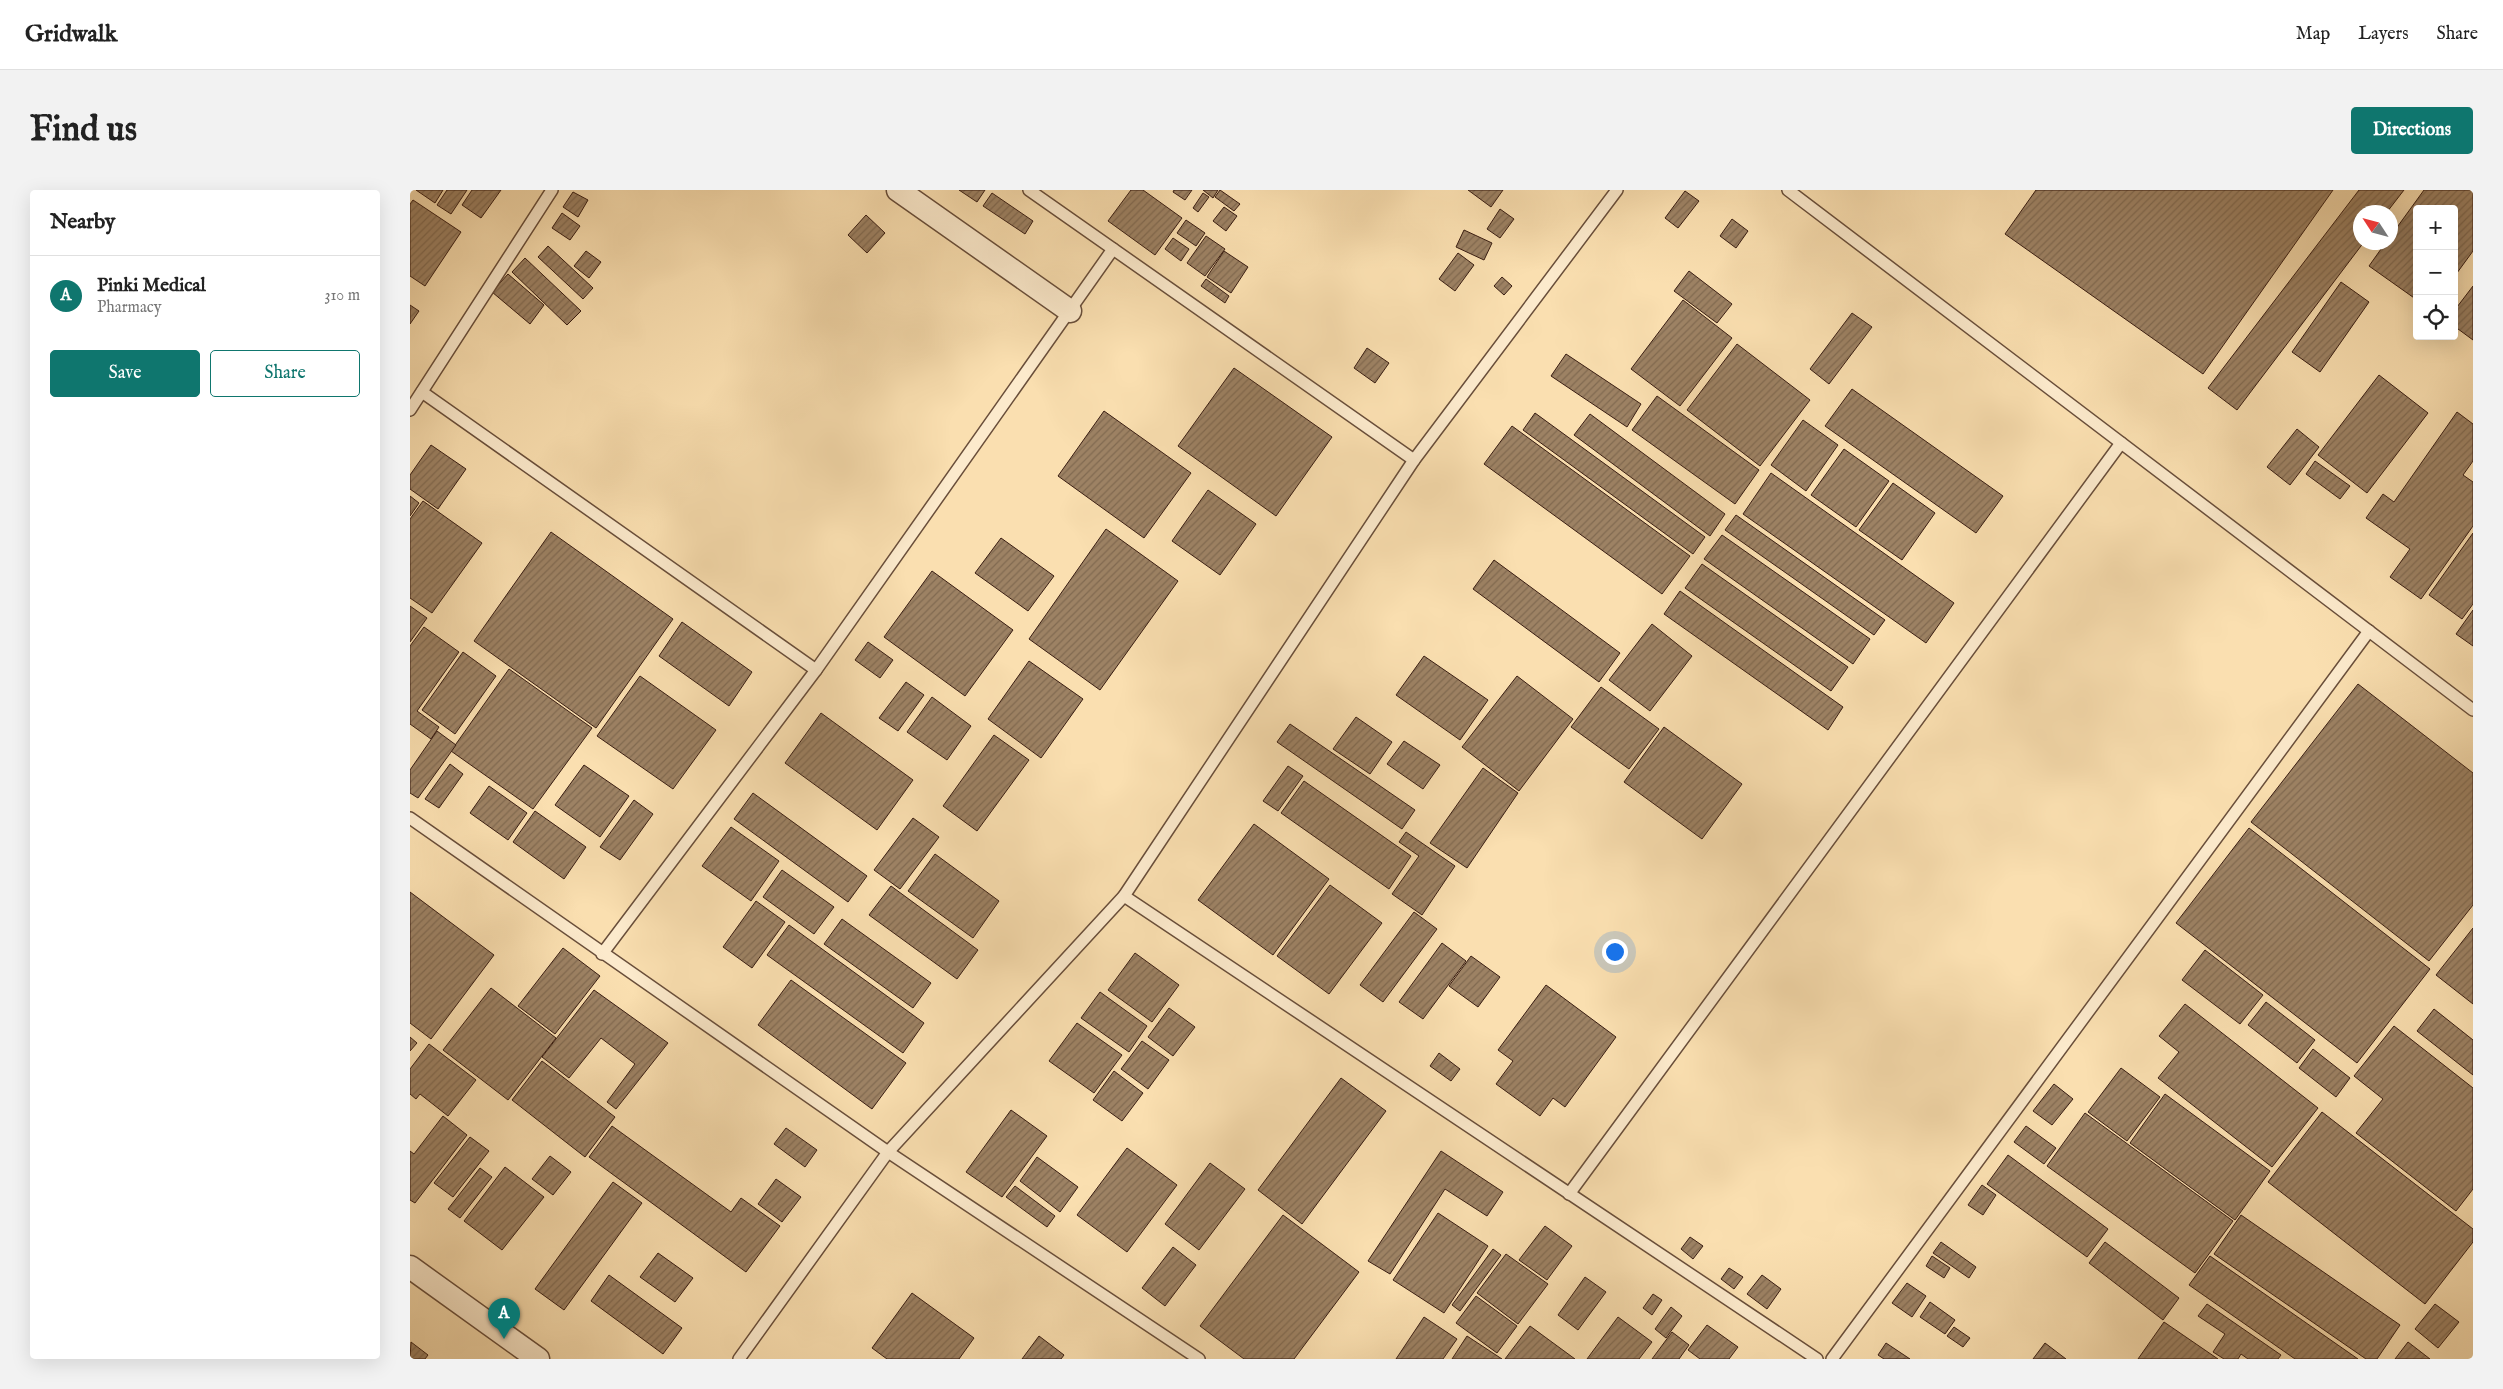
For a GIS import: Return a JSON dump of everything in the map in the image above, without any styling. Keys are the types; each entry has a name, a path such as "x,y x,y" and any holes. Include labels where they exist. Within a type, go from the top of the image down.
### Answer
{"street":[{"path":"898,190 1070,311"},
{"path":"410,1267 538,1359"}],"lane":[{"path":"410,410 552,190"},
{"path":"1028,190 1414,460"},
{"path":"739,1359 888,1152 1124,896 1414,460 1617,190"},
{"path":"1788,190 2473,710"},
{"path":"602,954 816,670 1114,249"},
{"path":"422,392 816,670"},
{"path":"1569,1194 2121,443"},
{"path":"1832,1359 2369,631"},
{"path":"410,818 602,954 888,1152 1199,1359"},
{"path":"1124,896 1817,1359"}],"building":[{"path":"416,190 443,190 435,203"},
{"path":"447,190 467,190 451,214 437,205"},
{"path":"472,190 501,190 481,218 462,205"},
{"path":"959,190 985,190 977,202"},
{"path":"1131,190 1143,190 1182,218 1155,255 1108,221"},
{"path":"1174,190 1192,190 1185,200 1173,192"},
{"path":"1203,190 1218,190 1213,198"},
{"path":"1220,190 1240,204 1234,211 1215,197"},
{"path":"1468,190 1503,190 1491,207"},
{"path":"2036,190 2333,190 2203,374 2005,234"},
{"path":"2359,190 2404,190 2392,205 2353,205 2353,250 2358,250 2237,410 2208,388"},
{"path":"2424,190 2473,190 2473,251 2458,272 2458,205 2413,205"},
{"path":"1685,191 1699,201 1678,228 1665,218"},
{"path":"573,192 588,200 578,217 563,207"},
{"path":"992,193 1033,221 1025,234 983,206"},
{"path":"1203,193 1209,197 1198,212 1193,208"},
{"path":"413,200 461,232 425,286 410,276 410,204"},
{"path":"2413,205 2413,297 2369,266 2380,250 2398,250 2398,226"},
{"path":"1224,207 1237,216 1226,231 1213,221"},
{"path":"1500,209 1514,219 1500,238 1487,229"},
{"path":"562,213 580,226 570,240 552,228"},
{"path":"866,215 885,233 867,253 848,235"},
{"path":"1732,219 1748,231 1736,248 1720,236"},
{"path":"1186,220 1205,233 1196,246 1177,233"},
{"path":"1464,230 1492,243 1484,260 1456,247"},
{"path":"1206,236 1225,249 1205,276 1187,263"},
{"path":"1173,238 1189,249 1181,261 1165,249"},
{"path":"548,246 593,288 583,299 538,257"},
{"path":"586,251 601,262 589,278 574,266"},
{"path":"1224,251 1248,267 1231,293 1207,277"},
{"path":"1458,253 1474,265 1455,291 1439,279"},
{"path":"525,258 581,311 567,325 512,272"},
{"path":"1689,271 1732,304 1717,323 1674,291"},
{"path":"508,274 544,305 530,324 492,292"},
{"path":"1502,277 1512,286 1504,295 1494,286"},
{"path":"1206,279 1229,296 1225,303 1201,286"},
{"path":"2341,282 2369,302 2320,372 2292,352"},
{"path":"2473,286 2473,340 2458,329 2458,306"},
{"path":"1683,300 1732,338 1680,406 1631,369"},
{"path":"410,305 419,311 410,324"},
{"path":"1852,313 1872,327 1829,384 1810,369"},
{"path":"1737,344 1810,400 1760,466 1687,410"},
{"path":"1367,348 1389,363 1375,383 1354,368"},
{"path":"1566,354 1641,404 1627,427 1551,376"},
{"path":"1234,368 1332,437 1276,516 1178,446"},
{"path":"2379,375 2428,413 2367,493 2318,455"},
{"path":"1852,389 2003,496 1976,533 1825,426"},
{"path":"1657,396 1759,470 1735,504 1632,430"},
{"path":"1104,411 1191,473 1144,538 1058,476"},
{"path":"2457,412 2473,424 2473,461 2463,475 2473,482 2473,526 2421,599 2390,577 2410,549 2366,518 2383,494 2394,502"},
{"path":"1535,413 1705,537 1693,554 1523,430"},
{"path":"1590,414 1725,514 1710,536 1574,435"},
{"path":"1803,420 1838,445 1806,491 1771,465"},
{"path":"1512,426 1690,556 1662,594 1484,464"},
{"path":"2297,429 2319,447 2290,485 2267,467"},
{"path":"431,445 466,469 438,509 410,489 410,475"},
{"path":"1844,449 1889,481 1856,527 1811,495"},
{"path":"2315,461 2350,486 2340,499 2306,474"},
{"path":"1771,473 1954,603 1926,643 1743,514"},
{"path":"1893,483 1935,513 1902,560 1859,530"},
{"path":"1208,490 1256,524 1220,575 1172,541"},
{"path":"410,496 419,503 410,516"},
{"path":"423,501 482,543 432,613 410,598 410,519"},
{"path":"1736,515 1885,620 1874,635 1725,530"},
{"path":"1106,529 1178,581 1100,690 1029,639"},
{"path":"551,532 673,619 596,728 474,641"},
{"path":"2473,533 2473,604 2462,619 2429,595"},
{"path":"1722,535 1870,639 1853,664 1704,559"},
{"path":"1001,538 1054,576 1028,611 975,573"},
{"path":"1494,560 1620,653 1599,682 1473,589"},
{"path":"1702,564 1848,667 1831,691 1685,588"},
{"path":"932,571 1013,630 965,696 884,637"},
{"path":"1680,591 1843,707 1828,730 1664,614"},
{"path":"410,606 427,618 410,642"},
{"path":"2473,610 2473,646 2456,634"},
{"path":"682,622 752,672 729,706 659,656"},
{"path":"1652,624 1692,656 1650,711 1609,680"},
{"path":"424,627 459,652 417,711 439,727 431,739 410,724 410,646"},
{"path":"868,642 893,660 880,678 855,660"},
{"path":"463,652 496,676 455,734 422,710"},
{"path":"1424,656 1488,700 1460,740 1396,695"},
{"path":"1029,661 1083,699 1041,758 988,719"},
{"path":"509,669 592,728 533,809 451,751"},
{"path":"640,676 716,730 673,789 597,736"},
{"path":"1517,676 1573,719 1519,791 1462,747"},
{"path":"906,682 924,695 898,731 879,718"},
{"path":"2358,684 2473,773 2473,905 2429,961 2251,822"},
{"path":"1601,687 1659,729 1629,769 1571,727"},
{"path":"932,697 971,726 947,760 907,732"},
{"path":"821,713 913,780 877,830 785,763"},
{"path":"1356,717 1392,742 1370,774 1333,749"},
{"path":"1290,724 1415,810 1402,829 1277,742"},
{"path":"1664,727 1742,784 1702,839 1624,782"},
{"path":"437,731 456,745 418,798 410,793 410,770"},
{"path":"994,735 1029,760 977,831 943,806"},
{"path":"1404,741 1440,765 1423,789 1387,764"},
{"path":"450,764 463,774 439,808 425,799"},
{"path":"584,765 629,796 600,837 555,805"},
{"path":"1288,766 1303,776 1278,811 1263,801"},
{"path":"1483,768 1518,793 1467,868 1430,843"},
{"path":"1304,781 1411,856 1389,889 1281,813"},
{"path":"489,786 527,813 508,840 470,813"},
{"path":"753,793 867,876 848,902 734,819"},
{"path":"634,800 653,814 620,860 600,847"},
{"path":"535,811 586,847 564,879 513,842"},
{"path":"913,818 939,837 900,889 874,870"},
{"path":"1254,824 1329,879 1273,955 1198,900"},
{"path":"731,827 779,861 751,901 702,866"},
{"path":"2249,828 2430,969 2357,1063 2176,923"},
{"path":"1406,832 1455,866 1422,915 1392,894 1419,856 1399,842"},
{"path":"935,854 999,901 973,938 908,891"},
{"path":"782,870 834,907 814,934 763,897"},
{"path":"1330,885 1382,923 1329,994 1277,956"},
{"path":"891,886 978,950 957,979 869,915"},
{"path":"410,892 494,955 431,1039 410,1023"},
{"path":"756,901 785,922 752,968 723,947"},
{"path":"1414,912 1437,929 1383,1002 1360,985"},
{"path":"842,919 931,983 913,1008 824,944"},
{"path":"789,925 924,1023 903,1053 767,955"},
{"path":"2473,928 2473,1004 2436,975"},
{"path":"1442,943 1466,961 1423,1019 1399,1002"},
{"path":"563,948 600,976 555,1034 518,1006"},
{"path":"2205,950 2263,995 2240,1024 2182,980"},
{"path":"1135,953 1179,985 1152,1022 1108,990"},
{"path":"1471,956 1500,977 1478,1007 1449,986"},
{"path":"791,980 906,1063 872,1109 758,1025"},
{"path":"1546,985 1616,1037 1565,1107 1553,1098 1540,1116 1496,1084 1513,1061 1498,1050"},
{"path":"491,988 556,1038 508,1100 443,1050"},
{"path":"594,990 668,1043 616,1109 607,1102 635,1064 601,1038 569,1078 542,1057"},
{"path":"1100,992 1147,1026 1129,1052 1081,1018"},
{"path":"2266,1002 2315,1040 2297,1063 2248,1025"},
{"path":"2185,1004 2318,1108 2272,1167 2158,1078 2179,1052 2159,1036"},
{"path":"1169,1008 1195,1027 1173,1056 1148,1037"},
{"path":"2434,1009 2473,1040 2473,1075 2417,1031"},
{"path":"1077,1023 1122,1055 1094,1093 1049,1061"},
{"path":"2394,1026 2473,1088 2473,1189 2456,1211 2356,1133 2383,1099 2354,1076"},
{"path":"410,1037 417,1043 410,1051"},
{"path":"1142,1041 1169,1060 1148,1089 1121,1069"},
{"path":"429,1044 476,1080 448,1116 420,1094 416,1099 410,1094 410,1069"},
{"path":"2313,1049 2350,1078 2336,1097 2299,1068"},
{"path":"1439,1053 1460,1069 1451,1081 1430,1066"},
{"path":"542,1061 615,1117 585,1157 512,1100"},
{"path":"2121,1068 2160,1097 2127,1141 2088,1112"},
{"path":"1114,1071 1143,1093 1122,1121 1093,1100"},
{"path":"1341,1078 1386,1111 1302,1224 1258,1190"},
{"path":"2054,1084 2073,1099 2052,1125 2033,1111"},
{"path":"2165,1094 2270,1171 2235,1220 2130,1143"},
{"path":"1011,1110 1047,1136 1002,1197 966,1172"},
{"path":"2322,1112 2473,1229 2473,1242 2425,1304 2268,1182"},
{"path":"2085,1113 2233,1221 2195,1273 2047,1166"},
{"path":"443,1116 467,1135 415,1203 410,1200 410,1151 414,1154"},
{"path":"612,1126 731,1212 741,1198 780,1226 746,1272 589,1157"},
{"path":"2026,1126 2056,1148 2044,1164 2014,1142"},
{"path":"786,1128 817,1150 805,1167 774,1144"},
{"path":"470,1137 489,1151 453,1197 434,1183"},
{"path":"1127,1148 1177,1185 1127,1252 1077,1215"},
{"path":"1441,1151 1503,1192 1487,1216 1445,1189 1390,1274 1368,1261"},
{"path":"2008,1155 2108,1229 2087,1257 1987,1184"},
{"path":"550,1156 571,1172 553,1195 532,1179"},
{"path":"1037,1157 1078,1187 1060,1212 1020,1181"},
{"path":"1210,1163 1245,1189 1199,1250 1165,1224"},
{"path":"505,1167 544,1197 502,1250 464,1221"},
{"path":"480,1168 492,1177 460,1218 448,1209"},
{"path":"776,1179 801,1197 782,1222 758,1204"},
{"path":"613,1182 642,1203 564,1310 535,1289"},
{"path":"1982,1185 1996,1195 1983,1215 1968,1205"},
{"path":"1015,1186 1055,1216 1047,1227 1006,1197"},
{"path":"1438,1213 1488,1246 1444,1313 1393,1280"},
{"path":"1283,1215 1359,1272 1294,1359 1244,1359 1200,1326"},
{"path":"2241,1215 2400,1325 2377,1359 2366,1359 2214,1254"},
{"path":"1545,1226 1572,1246 1547,1280 1519,1260"},
{"path":"1690,1237 1703,1246 1693,1259 1681,1249"},
{"path":"1941,1242 1976,1267 1969,1278 1933,1253"},
{"path":"2105,1242 2179,1298 2163,1320 2089,1263"},
{"path":"1173,1247 1196,1265 1165,1306 1142,1288"},
{"path":"1493,1249 1501,1255 1460,1311 1452,1305"},
{"path":"658,1253 693,1278 675,1302 640,1277"},
{"path":"1506,1254 1548,1284 1518,1324 1477,1293"},
{"path":"1932,1256 1950,1268 1944,1278 1926,1266"},
{"path":"2210,1256 2358,1359 2295,1359 2189,1285"},
{"path":"1729,1268 1743,1277 1734,1289 1721,1279"},
{"path":"609,1275 682,1328 663,1354 591,1301"},
{"path":"1762,1275 1781,1289 1767,1309 1747,1294"},
{"path":"1585,1277 1606,1292 1578,1330 1558,1315"},
{"path":"1907,1283 1926,1296 1912,1317 1892,1303"},
{"path":"912,1293 974,1338 959,1359 887,1359 872,1348"},
{"path":"1653,1294 1662,1300 1652,1315 1643,1308"},
{"path":"1476,1296 1517,1326 1497,1353 1456,1323"},
{"path":"1930,1302 1955,1320 1945,1334 1920,1317"},
{"path":"2207,1304 2281,1355 2278,1359 2248,1359 2241,1354 2238,1359 2224,1359 2213,1352 2225,1334 2198,1316"},
{"path":"2435,1304 2459,1322 2438,1348 2415,1329"},
{"path":"1671,1307 1682,1316 1666,1338 1655,1329"},
{"path":"1424,1317 1457,1339 1443,1359 1396,1359"},
{"path":"1618,1317 1652,1342 1639,1359 1587,1359"},
{"path":"2164,1322 2218,1359 2138,1359"},
{"path":"1707,1325 1738,1347 1729,1359 1700,1359 1688,1350"},
{"path":"1530,1326 1575,1359 1505,1359"},
{"path":"1954,1327 1970,1338 1963,1347 1947,1336"},
{"path":"1672,1332 1689,1345 1679,1359 1652,1359"},
{"path":"1039,1336 1064,1355 1061,1359 1022,1359"},
{"path":"1467,1336 1502,1359 1452,1359"},
{"path":"411,1342 428,1355 425,1359 410,1359"},
{"path":"2408,1342 2430,1359 2395,1359"},
{"path":"1886,1343 1910,1359 1884,1359 1878,1355"},
{"path":"2045,1343 2066,1359 2033,1359"}],"place":[{"name":"Pinki Medical","path":"504,1339"}]}
